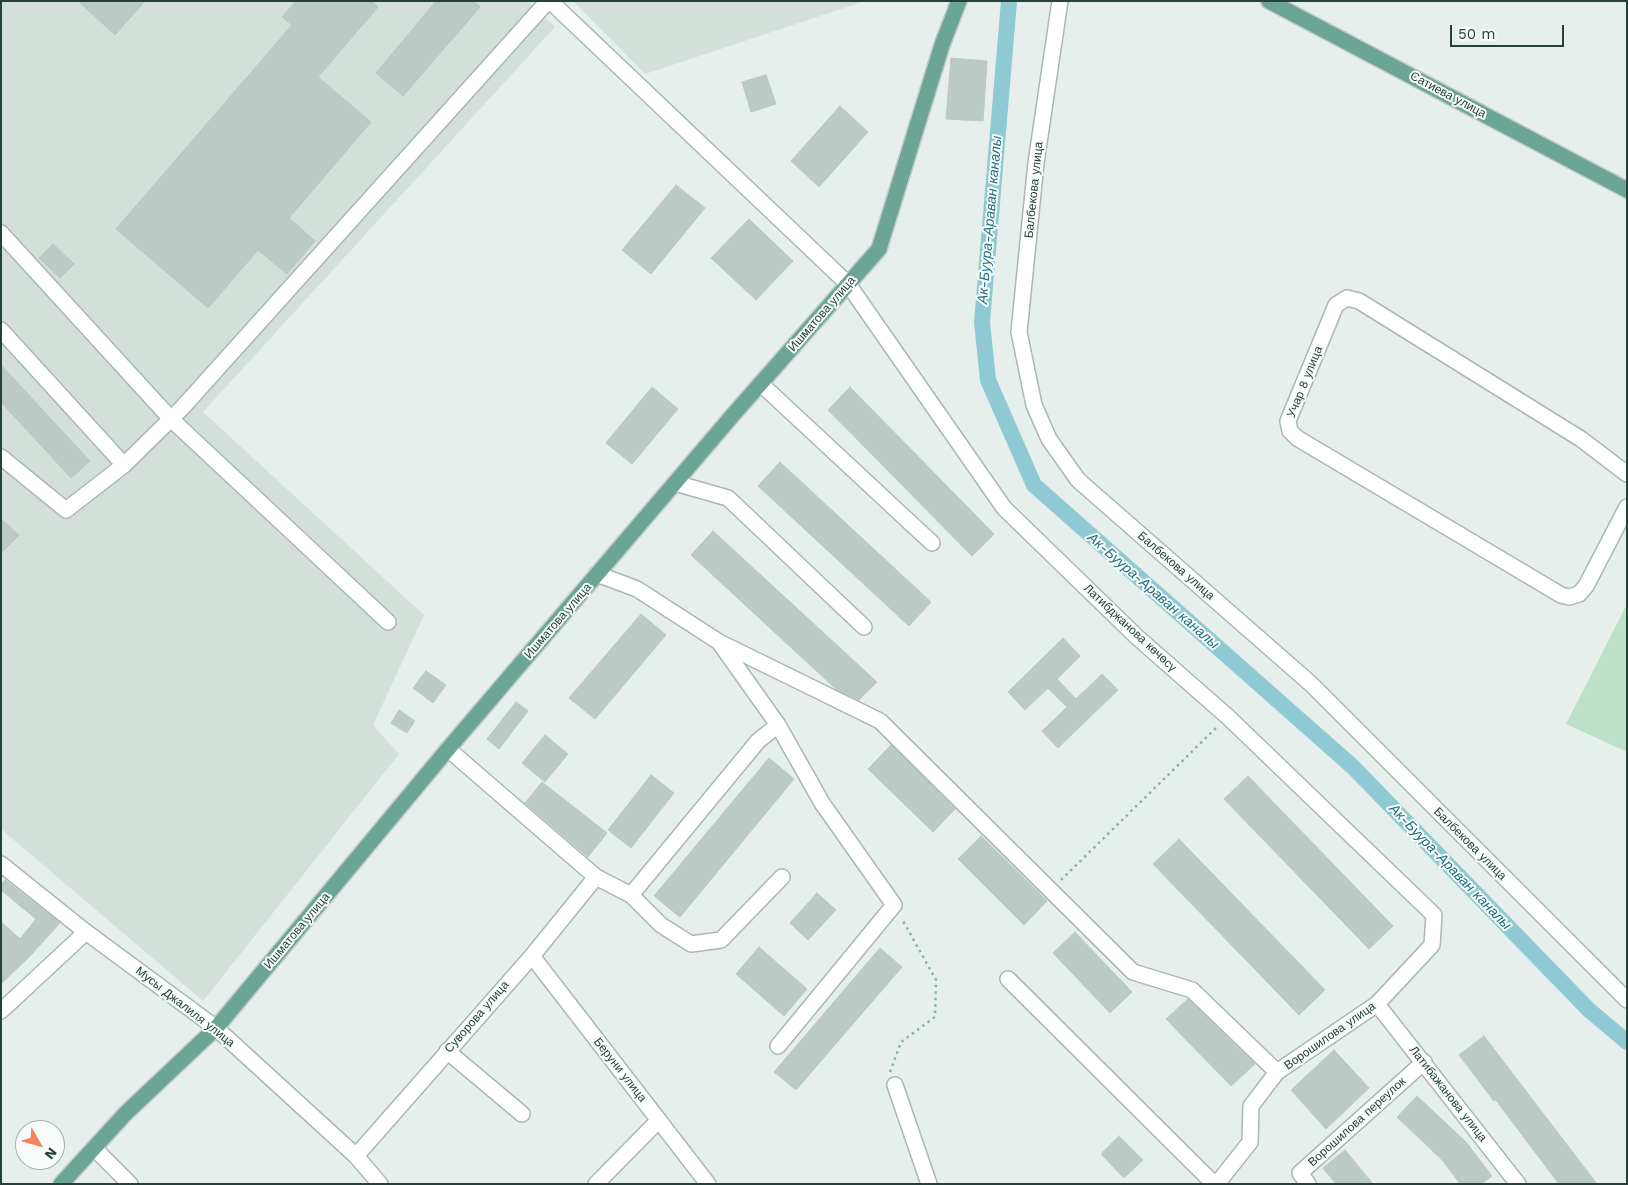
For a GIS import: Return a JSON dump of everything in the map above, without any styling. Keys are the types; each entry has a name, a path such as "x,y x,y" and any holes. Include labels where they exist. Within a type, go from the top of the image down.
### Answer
{"main road":[{"name":"Ишматова улица","path":"61,1184 126,1113 216,1028 448,749 760,384 879,249 942,45 959,1"},
{"name":"Сатиева улица","path":"1269,1 1627,190"}],"street":[{"name":"Латибджанова көчөсү","path":"549,1 848,284 1004,508 1137,636 1228,717 1434,915 1432,945"},
{"path":"1,457 66,510 124,465 171,419 549,1"},
{"name":"Балбекова улица","path":"1060,1 1036,163 1019,332 1034,405 1049,439 1078,480 1311,684 1627,1000"},
{"path":"1,233 171,419 388,622"},
{"name":"Учар 8 улица","path":"1627,474 1581,439 1359,301 1347,298 1336,305 1288,422 1290,430 1297,438 1561,595 1569,597 1579,594 1586,586 1627,507"},
{"path":"1,330 124,465"},
{"path":"760,384 932,543"},
{"path":"675,483 728,498 864,627"},
{"path":"597,574 637,589 719,642 880,721 1133,972 1192,990 1277,1072"},
{"path":"719,642 778,725 822,802 894,905 778,1046"},
{"path":"631,895 758,740 778,725"},
{"path":"448,749 596,877 631,895 661,925 691,944 721,940 782,876"},
{"name":"Мусы Джалиля улица","path":"1,864 86,932 216,1028 356,1156 380,1184"},
{"name":"Суворова улица","path":"356,1156 532,956 596,877"},
{"path":"1,1011 86,932"},
{"name":"Ворошилова улица","path":"1215,1184 1250,1142 1251,1106 1277,1072 1377,1004 1432,945"},
{"name":"Беруни улица","path":"532,956 708,1184"},
{"path":"1008,979 1215,1184"},
{"name":"Латибажанова улица","path":"1377,1004 1518,1184"},
{"path":"447,1052 522,1114"},
{"name":"Ворошилова переулок","path":"1308,1184 1300,1173 1424,1062"},
{"path":"895,1085 929,1184"},
{"path":"596,1184 659,1120"},
{"path":"94,1148 130,1184"}],"path":[{"path":"1051,890 1228,717"},
{"path":"894,905 936,980 936,1017 901,1042 890,1067 890,1073 895,1085"}],"shaded area":[{"path":"1,1 528,1 555,27 203,412 424,615 373,725 399,754 203,1001 1,829"},
{"path":"573,1 865,1 645,74"}],"green space":[{"path":"1627,604 1627,752 1566,724"}],"building":[{"path":"78,1 145,1 115,35"},
{"path":"296,1 372,1 378,7 318,77 371,122 289,218 315,241 287,274 258,250 208,308 116,229 292,25 282,17"},
{"path":"436,1 473,1 480,7 403,96 376,73"},
{"path":"951,58 987,61 983,121 946,119"},
{"path":"766,75 776,104 751,112 742,82"},
{"path":"840,106 868,132 819,187 791,161"},
{"path":"676,185 705,208 651,274 622,250"},
{"path":"749,219 793,261 756,300 711,258"},
{"path":"53,244 74,264 60,278 39,258"},
{"path":"1,365 90,461 71,478 1,402"},
{"path":"652,387 678,409 632,464 606,443"},
{"path":"850,387 994,534 972,556 828,410"},
{"path":"780,462 931,602 909,626 758,486"},
{"path":"1,519 19,535 1,553"},
{"path":"713,531 877,682 859,700 837,690 691,555"},
{"path":"641,614 666,635 595,719 569,698"},
{"path":"1063,638 1080,656 1057,679 1076,699 1102,674 1118,690 1058,748 1042,731 1067,707 1048,688 1025,710 1008,692"},
{"path":"426,671 446,685 433,703 413,688"},
{"path":"516,702 528,711 499,749 487,739"},
{"path":"399,710 415,721 407,733 391,723"},
{"path":"545,735 568,754 545,782 522,763"},
{"path":"891,745 955,809 933,832 868,769"},
{"path":"769,758 794,779 680,917 654,896"},
{"path":"651,775 674,793 631,848 608,830"},
{"path":"1248,776 1393,926 1369,949 1224,799"},
{"path":"542,782 607,833 588,857 525,803"},
{"path":"981,836 1047,901 1024,925 958,859"},
{"path":"1179,839 1325,990 1299,1015 1153,864"},
{"path":"5,880 60,923 1,984 1,922 20,939 36,919 1,890 1,885"},
{"path":"817,893 836,910 808,940 790,923"},
{"path":"1075,932 1132,992 1110,1013 1053,953"},
{"path":"759,947 807,989 784,1016 736,974"},
{"path":"880,948 902,967 796,1090 774,1072"},
{"path":"1188,999 1255,1064 1231,1086 1166,1019"},
{"path":"1484,1036 1597,1184 1559,1184 1495,1099 1494,1101 1459,1055"},
{"path":"1334,1050 1369,1088 1326,1129 1291,1090"},
{"path":"1417,1096 1466,1142 1492,1176 1481,1184 1460,1184 1443,1161 1397,1117"},
{"path":"1119,1136 1143,1160 1124,1178 1101,1154"},
{"path":"1345,1150 1373,1184 1336,1184 1323,1168"}],"waterway":[{"name":"Ак-Буура-Араван каналы","path":"1009,1 982,322 988,380 1034,485 1353,767 1589,1010 1627,1042"}]}
